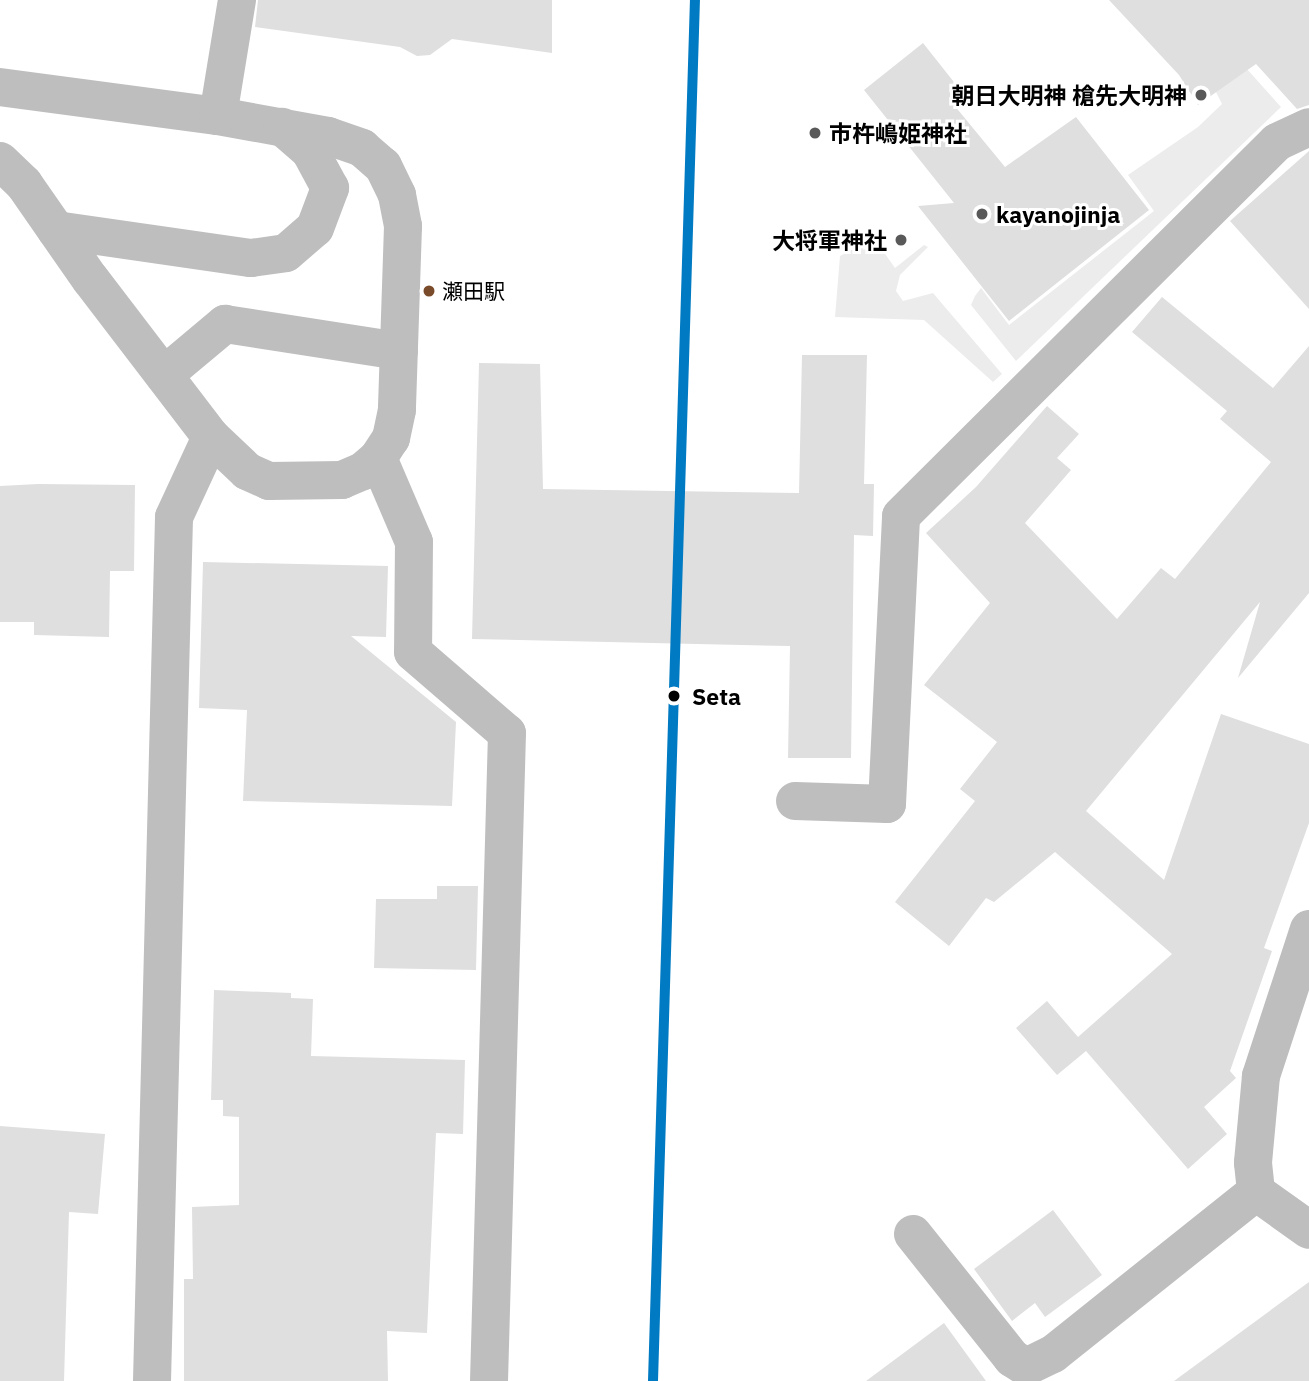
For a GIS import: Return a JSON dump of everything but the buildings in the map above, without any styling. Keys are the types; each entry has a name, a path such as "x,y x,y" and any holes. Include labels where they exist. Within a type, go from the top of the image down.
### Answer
{"street":[{"path":"218,116 237,0"},
{"path":"0,87 282,127 362,148 383,166 397,195 403,226 397,410 391,438 378,458 363,471 342,480 269,481 247,471 211,437 24,184 0,161"},
{"path":"56,230 251,258 286,253 315,228 330,188 310,152 282,127"},
{"path":"795,802 887,804 901,516 1277,142 1309,127"},
{"path":"164,375 225,324 399,351"},
{"path":"152,1381 174,517 211,437"},
{"path":"378,458 414,542 413,652 508,733 489,1381"},
{"path":"1256,1192 1254,1134 1261,1076 1309,929"},
{"path":"1256,1192 1309,1230"},
{"path":"913,1234 1012,1358 1026,1367 1052,1354 1256,1192"}],"shaded area":[{"path":"1238,59 1281,107 1016,361 971,305 975,296 981,288 1009,325 1154,211 1128,175 1198,127 1222,104 1216,92"},
{"path":"874,238 895,268 924,245 928,247 900,275 896,291 903,301 933,293 1002,374 993,382 924,320 835,317 840,256"}],"transit line":[{"path":"653,1381 695,0"}],"place":[{"name":"朝日大明神 槍先大明神","path":"1201,95"},
{"name":"市杵嶋姫神社","path":"815,133"},
{"name":"kayanojinja","path":"982,214"},
{"name":"大将軍神社","path":"901,240"},
{"name":"瀬田駅","path":"429,291"},
{"name":"Seta","path":"674,696"}]}
